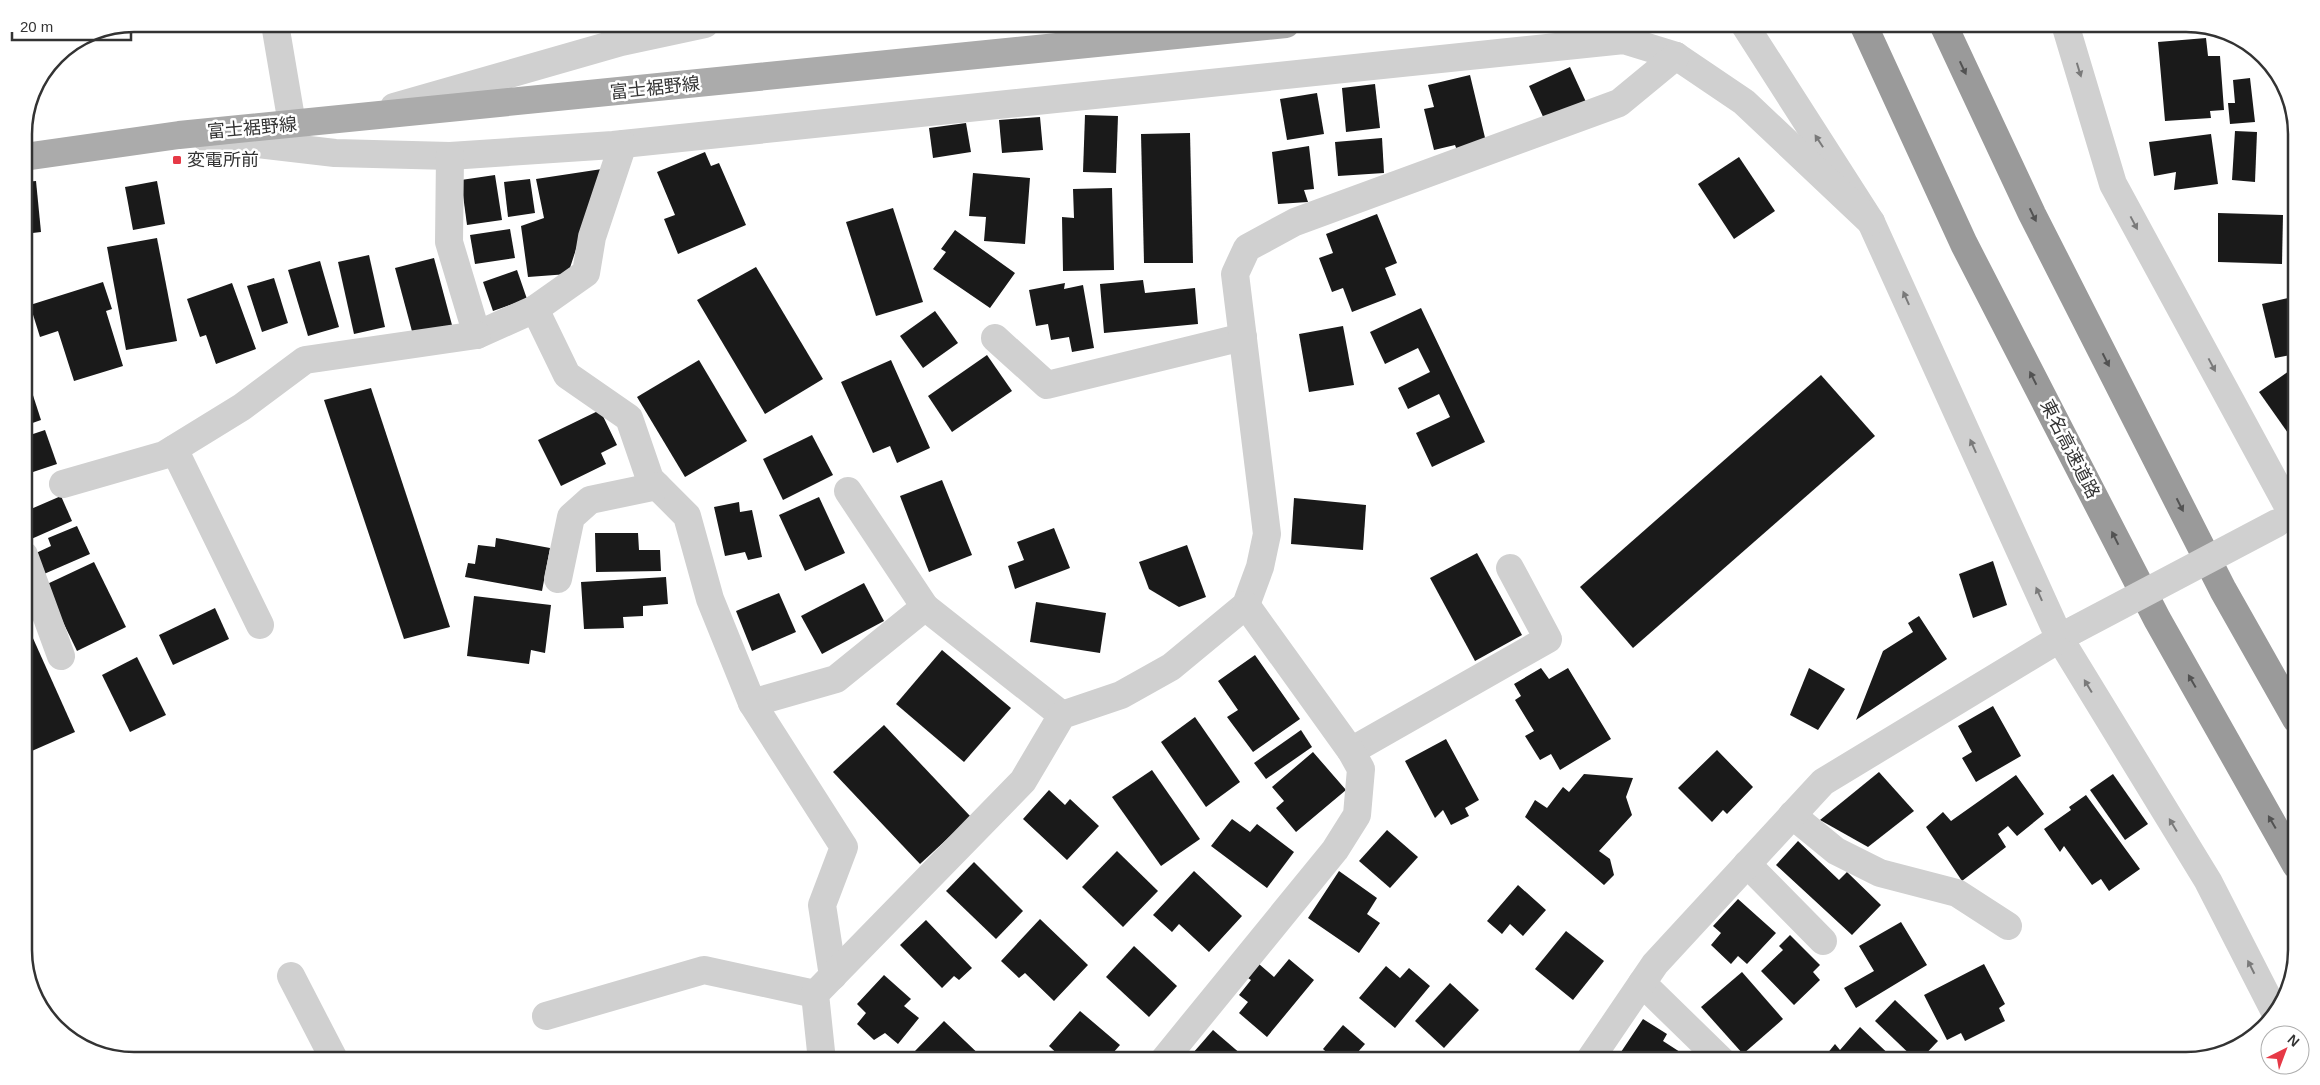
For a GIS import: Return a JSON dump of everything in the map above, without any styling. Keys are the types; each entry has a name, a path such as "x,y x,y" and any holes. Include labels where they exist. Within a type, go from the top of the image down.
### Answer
{"highway":[{"name":"東名高速道路","path":"1866,32 1964,244 2157,619 2288,851"},
{"path":"1947,32 2032,214 2223,590 2288,704"}],"main road":[{"name":"富士裾野線","path":"33,156 178,135 1207,32"}],"street":[{"path":"277,32 292,124"},
{"path":"1749,32 1871,222 2068,634 2208,881 2271,1005"},
{"path":"2067,32 2113,184 2287,511"},
{"path":"362,118 620,33"},
{"path":"178,135 336,153 450,156 623,144 1624,40 1676,56 1744,102 1871,222"},
{"path":"824,985 1023,781 1062,715 1121,695 1171,667 1246,605 1260,567 1267,534 1235,274 1247,248 1295,222 1619,103 1676,56"},
{"path":"63,484 164,454 174,449 242,407 305,360 478,335 535,309 586,273 592,237 623,144"},
{"path":"450,156 449,242 478,335"},
{"path":"535,309 567,375 629,418 650,479 687,516 710,599 752,703 844,848 822,905 824,985 822,1052"},
{"path":"995,338 1047,385 1243,337"},
{"path":"174,449 260,625"},
{"path":"558,580 571,517 590,500 656,486"},
{"path":"848,490 925,607 1062,715"},
{"path":"1596,1052 1655,964 1823,782 2068,634 2287,520"},
{"path":"1351,751 1548,640 1510,568"},
{"path":"33,580 61,656"},
{"path":"1169,1052 1335,850 1357,815 1361,769 1351,751 1246,605"},
{"path":"752,703 836,679 925,607"},
{"path":"1792,815 1836,851 1880,873 1957,893 2008,926"},
{"path":"1747,864 1823,941"},
{"path":"546,1016 704,970 824,985"},
{"path":"291,976 330,1052"},
{"path":"1642,983 1713,1052"}],"building":[{"path":"2206,38 2208,56 2220,56 2224,110 2210,111 2211,118 2165,121 2158,42"},
{"path":"1570,67 1586,102 1545,121 1529,86"},
{"path":"1470,75 1487,146 1458,153 1455,145 1434,150 1424,109 1434,107 1428,85"},
{"path":"2250,78 2255,122 2230,124 2228,103 2235,103 2233,80"},
{"path":"1375,84 1380,128 1346,132 1342,88"},
{"path":"1317,93 1324,134 1287,140 1280,99"},
{"path":"1085,115 1118,116 1116,173 1083,172"},
{"path":"1040,117 1043,150 1002,153 999,120"},
{"path":"966,123 971,152 933,158 929,128"},
{"path":"2235,131 2257,132 2255,182 2232,180"},
{"path":"1190,133 1193,263 1144,263 1141,134"},
{"path":"2211,134 2218,184 2174,190 2176,172 2154,176 2149,142"},
{"path":"1382,138 1384,173 1338,176 1335,142"},
{"path":"1309,146 1314,189 1304,190 1308,202 1278,204 1272,152"},
{"path":"705,152 711,166 719,163 746,225 678,254 664,219 675,215 657,172"},
{"path":"1739,157 1775,211 1734,239 1698,184"},
{"path":"602,169 568,274 528,277 521,226 544,218 536,179"},
{"path":"973,173 1030,178 1025,244 984,241 986,217 969,216"},
{"path":"495,175 502,220 467,225 461,180"},
{"path":"530,179 535,213 508,217 504,182"},
{"path":"33,181 36,181 41,232 33,233"},
{"path":"157,181 165,224 133,230 125,187"},
{"path":"1112,188 1114,270 1063,271 1062,217 1074,218 1073,189"},
{"path":"893,208 923,302 876,316 846,222"},
{"path":"2218,213 2283,215 2282,264 2218,262"},
{"path":"1377,214 1397,263 1385,268 1396,295 1352,312 1343,288 1332,292 1319,258 1333,253 1326,234"},
{"path":"510,229 515,258 475,264 470,235"},
{"path":"955,230 1015,273 990,308 933,269 946,252 941,249"},
{"path":"157,238 177,341 126,350 107,247"},
{"path":"369,255 385,327 354,334 338,262"},
{"path":"434,258 452,325 413,335 395,268"},
{"path":"320,261 339,327 308,336 288,270"},
{"path":"756,267 823,379 765,414 697,300"},
{"path":"517,270 527,299 493,311 483,282"},
{"path":"274,278 288,323 262,332 247,286"},
{"path":"1143,280 1145,293 1195,288 1198,324 1104,333 1100,284"},
{"path":"103,282 112,309 106,311 123,366 74,381 58,331 40,337 33,315 33,304"},
{"path":"232,283 256,349 216,364 206,335 200,337 187,299"},
{"path":"1065,283 1064,289 1083,285 1094,348 1072,352 1069,337 1051,340 1048,324 1036,326 1029,290"},
{"path":"2287,298 2287,356 2275,358 2262,304"},
{"path":"1421,308 1485,442 1432,467 1416,433 1450,417 1439,394 1408,409 1398,388 1430,372 1418,348 1385,364 1370,332"},
{"path":"935,311 958,343 923,368 900,336"},
{"path":"1343,326 1354,385 1309,392 1299,334"},
{"path":"987,355 1012,391 952,432 928,396"},
{"path":"699,360 747,441 685,477 637,397"},
{"path":"891,360 930,448 897,463 890,446 873,453 841,382"},
{"path":"2287,372 2287,432 2259,392"},
{"path":"1821,375 1875,436 1633,648 1580,587"},
{"path":"371,388 450,627 404,639 324,400"},
{"path":"33,395 41,420 33,423"},
{"path":"600,410 617,445 601,453 606,464 561,486 538,440"},
{"path":"45,430 57,464 33,472 33,434"},
{"path":"812,435 833,475 783,500 763,459"},
{"path":"942,480 972,555 929,572 900,496"},
{"path":"61,496 72,521 33,538 33,508"},
{"path":"819,497 845,553 805,571 779,515"},
{"path":"1294,498 1366,505 1363,550 1291,544"},
{"path":"739,502 740,512 752,510 762,557 748,560 745,552 725,556 714,507"},
{"path":"77,526 90,554 44,574 36,553 51,546 48,538"},
{"path":"1054,528 1070,568 1015,589 1008,566 1024,560 1017,542"},
{"path":"595,533 638,533 639,550 660,550 661,571 596,572"},
{"path":"496,538 550,548 542,591 465,577 468,563 475,564 478,545 495,547"},
{"path":"1187,545 1206,597 1179,607 1149,589 1139,562"},
{"path":"1477,553 1522,635 1475,661 1430,578"},
{"path":"1993,561 2007,605 1973,618 1959,574"},
{"path":"94,562 126,627 77,651 45,585"},
{"path":"666,577 668,604 643,606 643,616 623,617 624,628 584,629 581,582"},
{"path":"864,583 884,621 822,654 801,616"},
{"path":"779,593 796,632 752,651 736,611"},
{"path":"474,596 551,605 545,653 531,650 529,664 467,656"},
{"path":"1036,602 1106,613 1100,653 1030,642"},
{"path":"215,608 229,639 173,665 159,635"},
{"path":"1919,616 1947,659 1856,720 1883,651 1913,632 1908,623"},
{"path":"33,638 75,732 33,750"},
{"path":"942,650 1011,708 964,762 896,704"},
{"path":"1255,655 1300,719 1253,752 1227,717 1238,710 1218,681"},
{"path":"137,657 166,715 130,732 102,675"},
{"path":"1541,668 1549,679 1568,668 1611,739 1560,770 1551,754 1540,760 1525,736 1534,731 1515,700 1521,696 1514,684"},
{"path":"1809,668 1845,689 1818,730 1790,715"},
{"path":"1993,706 2021,756 1976,782 1962,758 1972,752 1958,726"},
{"path":"1195,717 1240,782 1206,807 1161,742"},
{"path":"884,725 971,817 920,864 833,772"},
{"path":"1301,730 1312,747 1266,779 1254,763"},
{"path":"1446,739 1479,800 1465,808 1469,816 1451,825 1443,810 1435,818 1405,761"},
{"path":"1717,750 1753,787 1727,814 1723,810 1712,822 1678,788"},
{"path":"1313,752 1346,790 1296,832 1276,808 1284,801 1272,787"},
{"path":"1152,770 1200,839 1161,866 1112,797"},
{"path":"1879,772 1914,811 1868,847 1820,820"},
{"path":"1584,774 1633,778 1626,797 1632,815 1599,851 1610,859 1614,875 1604,885 1525,817 1535,800 1547,808 1563,787 1569,792"},
{"path":"2113,774 2148,824 2125,840 2090,790"},
{"path":"2016,775 2044,814 2017,836 2008,826 1998,834 2006,847 1962,881 1926,827 1943,812 1951,821"},
{"path":"1049,790 1065,805 1070,799 1099,826 1067,860 1023,819"},
{"path":"2086,795 2140,869 2109,891 2101,879 2092,885 2064,846 2060,852 2044,829 2071,810 2069,807"},
{"path":"1232,819 1250,832 1257,824 1294,852 1267,888 1211,846"},
{"path":"1387,830 1418,857 1390,888 1359,861"},
{"path":"1798,841 1839,880 1847,872 1881,905 1852,935 1776,865"},
{"path":"1117,851 1158,891 1123,927 1082,887"},
{"path":"974,862 1023,911 996,939 946,891"},
{"path":"1194,871 1242,916 1209,952 1179,924 1172,932 1153,915"},
{"path":"1339,871 1377,898 1367,914 1380,923 1359,953 1308,918"},
{"path":"1518,885 1546,910 1523,936 1510,924 1502,934 1487,921"},
{"path":"1738,899 1776,933 1747,964 1738,956 1731,964 1711,945 1721,933 1713,926"},
{"path":"1040,919 1088,965 1054,1001 1025,973 1019,978 1001,961"},
{"path":"926,920 972,968 959,980 954,976 942,988 900,945"},
{"path":"1901,922 1927,965 1856,1008 1844,988 1874,971 1859,946"},
{"path":"1566,931 1604,961 1573,1000 1535,969"},
{"path":"1790,935 1820,965 1813,972 1820,980 1794,1005 1761,971 1783,950 1779,946"},
{"path":"1134,946 1177,986 1149,1017 1106,977"},
{"path":"1289,959 1314,980 1267,1037 1239,1013 1248,1002 1239,995 1251,980 1248,978 1259,964 1274,977"},
{"path":"1984,964 2005,1004 1999,1008 2005,1021 1965,1041 1961,1033 1947,1040 1924,995"},
{"path":"1386,966 1400,978 1409,968 1430,986 1395,1028 1359,998"},
{"path":"1742,972 1783,1019 1745,1052 1741,1052 1701,1007"},
{"path":"884,975 911,999 904,1006 919,1018 898,1044 885,1033 874,1040 857,1024 866,1013 857,1004"},
{"path":"1450,983 1479,1010 1444,1048 1415,1021"},
{"path":"1895,1000 1938,1041 1928,1052 1908,1052 1875,1021"},
{"path":"1080,1011 1120,1045 1114,1052 1055,1052 1049,1046"},
{"path":"1643,1019 1667,1034 1663,1041 1680,1052 1621,1052"},
{"path":"944,1021 977,1052 916,1052"},
{"path":"1343,1025 1365,1044 1358,1052 1326,1052 1323,1049"},
{"path":"1860,1027 1886,1052 1828,1052 1835,1044 1840,1050"},
{"path":"1213,1030 1239,1052 1194,1052"}],"place":[{"name":"変電所前","path":"177,160"}]}
